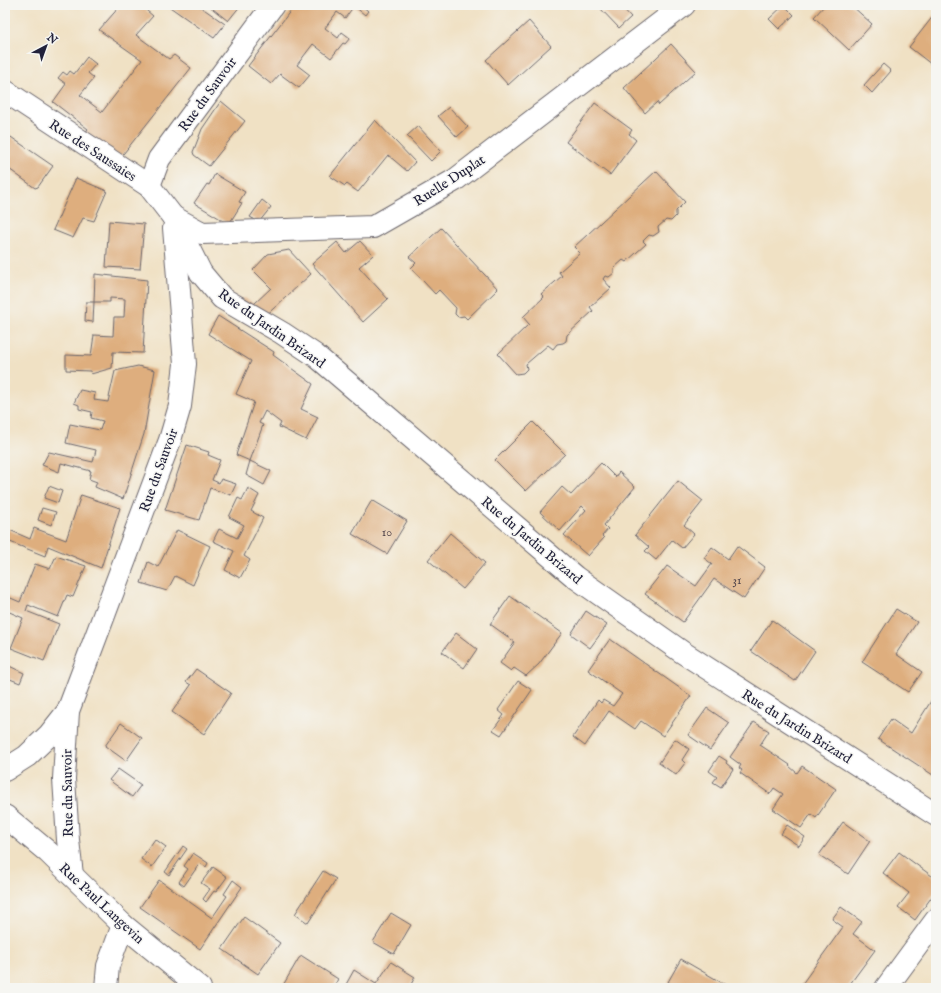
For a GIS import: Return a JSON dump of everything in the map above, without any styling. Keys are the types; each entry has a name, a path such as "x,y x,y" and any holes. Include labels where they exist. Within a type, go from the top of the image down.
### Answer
{"street":[{"name":"Rue du Sauvoir","path":"149,186 159,159 273,5"},
{"name":"Ruelle Duplat","path":"173,217 202,233 373,227 454,180 684,5"},
{"name":"Rue des Saussaies","path":"5,92 149,186 173,217"},
{"name":"Rue du Sauvoir","path":"72,875 64,779 68,711 170,440 180,406 185,364 173,217"},
{"name":"Rue du Jardin Brizard","path":"173,217 201,273 222,298 282,333 315,356 575,577 682,652 936,815"},
{"name":"Rue du Sauvoir","path":"5,770 27,756 49,734 68,711"},
{"name":"Rue Paul Langevin","path":"5,816 48,852 123,925 200,988"},
{"path":"886,988 936,920"},
{"path":"106,988 108,966 123,925"}],"building":[{"path":"121,5 140,5 153,16 136,35 169,59 174,55 191,68 120,158 85,133 88,129 53,102 66,84 58,78 63,72 67,75 70,71 74,74 87,57 96,64 88,73 94,78 80,95 102,112 142,60 99,30"},
{"path":"167,5 198,5 225,24 214,38"},
{"path":"208,5 241,5 228,21"},
{"path":"295,5 361,5 368,11 365,15 354,6 345,18 337,12 325,28 338,38 342,32 350,38 345,44 343,43 331,58 313,44 297,65 310,75 299,88 280,74 271,84 248,66"},
{"path":"601,5 620,5 631,17 619,28 599,7"},
{"path":"784,5 794,15 779,29 769,19"},
{"path":"825,5 851,5 872,24 849,50 814,17"},
{"path":"934,15 936,17 936,68 909,47"},
{"path":"529,21 551,46 508,85 486,60"},
{"path":"671,44 696,71 659,105 657,102 645,113 624,88"},
{"path":"883,64 891,71 872,93 864,85"},
{"path":"221,101 245,121 209,166 194,155 193,152 202,129"},
{"path":"595,103 632,130 629,134 636,140 610,175 566,142"},
{"path":"449,107 468,127 457,137 438,116"},
{"path":"375,120 415,162 407,171 388,155 358,192 347,184 345,186 330,176"},
{"path":"418,126 441,151 431,161 407,136"},
{"path":"5,133 53,166 38,187 35,188 5,166"},
{"path":"656,171 685,202 676,211 676,216 671,221 666,220 658,227 659,232 653,236 649,235 643,241 646,244 626,262 623,260 614,268 614,273 609,277 605,276 603,279 611,288 590,307 593,311 567,335 566,341 557,344 553,349 548,345 526,364 527,369 523,373 516,374 498,354 529,324 523,317 544,297 541,294 562,276 559,272 580,253 574,247"},
{"path":"215,174 245,192 239,202 242,203 229,224 194,203 207,184 209,185"},
{"path":"76,178 107,191 94,221 83,218 73,238 53,230"},
{"path":"262,200 271,207 259,222 250,217"},
{"path":"109,221 144,224 140,269 106,267"},
{"path":"441,228 498,289 467,319 464,316 458,317 455,314 456,308 439,290 435,294 411,268 416,263 409,257"},
{"path":"360,241 373,255 359,267 388,299 363,322 312,264 337,242 346,253"},
{"path":"289,250 311,274 261,320 231,302 245,298 254,304 271,288 253,270 268,254"},
{"path":"95,274 147,280 143,353 113,352 112,368 91,374 90,371 66,370 66,355 91,356 94,335 113,336 114,317 124,317 125,299 110,298 110,302 94,302"},
{"path":"86,302 94,302 93,322 85,321"},
{"path":"218,316 274,352 273,355 313,384 301,409 318,417 306,440 279,427 281,423 265,411 259,423 263,425 250,461 236,455 254,402 236,394 251,361 208,334"},
{"path":"138,366 155,370 144,434 123,499 95,487 97,482 89,479 91,471 61,463 59,472 42,465 49,452 93,462 96,450 66,443 70,424 100,430 103,421 91,418 92,412 79,409 79,405 74,403 80,390 95,393 94,400 108,402 115,371"},
{"path":"533,422 565,454 526,491 495,460"},
{"path":"187,445 209,452 208,455 220,460 212,480 219,483 221,479 236,484 231,495 210,488 199,520 165,510"},
{"path":"250,461 271,471 264,485 246,475"},
{"path":"601,463 615,477 619,472 635,487 604,525 608,529 602,536 604,538 588,556 564,535 586,510 582,506 560,531 540,512 562,487 571,495"},
{"path":"678,481 703,501 684,525 694,534 682,548 672,540 656,560 645,551 649,547 635,535"},
{"path":"49,486 62,491 58,503 44,498"},
{"path":"248,488 259,495 251,511 263,518 244,556 250,560 240,578 225,570 234,551 213,541 219,529 237,538 244,525 229,517 238,498 242,500"},
{"path":"81,495 120,508 101,568 48,546 45,556 5,540 5,528 30,539 34,528 66,540"},
{"path":"372,500 407,521 387,554 352,534"},
{"path":"42,508 56,512 51,525 38,520"},
{"path":"177,530 210,546 193,585 175,576 167,591 141,583 148,562 158,567"},
{"path":"450,533 485,563 463,589 428,560"},
{"path":"737,546 765,567 744,599 714,579 683,622 645,594 667,566 696,586 712,564 704,558 712,547 728,559"},
{"path":"56,556 86,566 73,597 67,595 58,617 28,605 26,611 59,624 44,661 11,648 23,618 5,610 5,597 6,596 20,602 35,564 50,569"},
{"path":"510,596 562,633 539,664 526,676 514,668 511,671 500,663 515,642 490,624"},
{"path":"896,609 917,622 896,654 922,672 908,692 862,662"},
{"path":"586,611 607,625 590,648 571,634"},
{"path":"772,620 815,651 795,681 751,651"},
{"path":"456,633 477,649 464,668 442,652"},
{"path":"610,639 691,696 663,736 641,721 635,729 609,711 585,746 573,737 598,700 601,703 603,700 613,706 622,694 588,670"},
{"path":"5,664 24,673 20,683 5,677"},
{"path":"196,669 231,693 204,734 172,712 191,685 186,682"},
{"path":"518,681 532,690 501,735 493,730 504,715 498,710"},
{"path":"936,693 936,771 933,775 878,739 891,719 911,733"},
{"path":"707,708 729,723 710,750 688,735"},
{"path":"754,722 769,731 760,745 790,765 789,766 797,773 802,766 836,789 816,818 811,814 801,828 773,809 783,794 774,788 770,794 740,773 742,770 739,768 741,765 730,757"},
{"path":"121,723 142,738 126,761 105,746"},
{"path":"675,739 689,749 682,760 685,763 676,775 659,763"},
{"path":"719,756 727,761 726,763 733,769 721,787 713,782 717,777 709,771"},
{"path":"118,769 141,785 132,797 109,780"},
{"path":"843,822 870,841 848,874 819,855"},
{"path":"787,825 805,837 799,846 781,834"},
{"path":"155,839 166,847 152,867 141,859"},
{"path":"183,846 187,849 169,875 165,872"},
{"path":"899,852 936,879 936,891 915,920 898,907 909,893 883,873"},
{"path":"193,853 208,863 206,867 200,863 184,886 179,882 188,869 184,866"},
{"path":"213,867 227,877 216,892 214,891 206,902 203,899 210,889 201,883"},
{"path":"323,871 336,879 308,923 295,914"},
{"path":"159,880 212,918 227,896 224,894 233,880 242,887 200,949 140,907"},
{"path":"841,907 862,922 853,934 875,950 847,988 799,988 843,927 832,919"},
{"path":"391,913 411,925 394,954 373,942"},
{"path":"244,917 280,943 258,974 222,949"},
{"path":"302,956 338,979 333,988 282,987 299,958"},
{"path":"681,959 731,988 679,988 668,982"},
{"path":"391,962 415,977 409,988 344,988 354,970 376,984"},
{"path":"936,981 936,988 932,988 931,987"}]}
